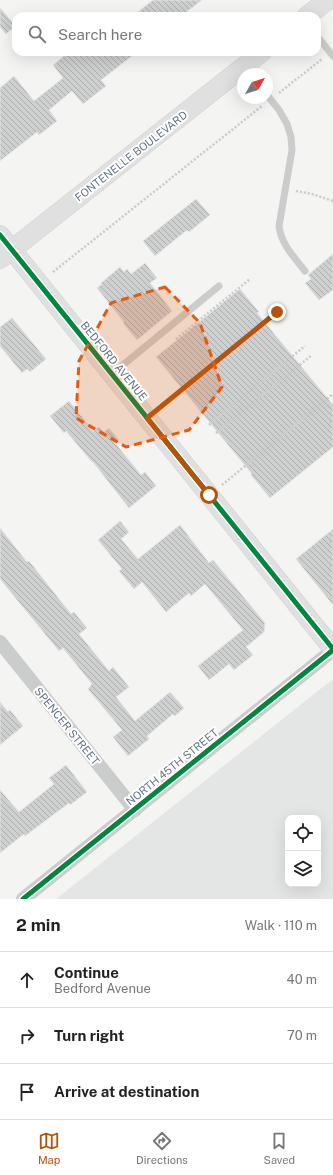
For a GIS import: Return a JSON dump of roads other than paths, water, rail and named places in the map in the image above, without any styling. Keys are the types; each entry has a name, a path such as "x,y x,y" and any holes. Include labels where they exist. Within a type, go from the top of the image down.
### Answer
{"street":[{"path":"313,12 328,0"},
{"name":"FONTENELLE BOULEVARD","path":"249,68 259,56"},
{"name":"FONTENELLE BOULEVARD","path":"6,254 237,78"},
{"name":"BEDFORD AVENUE","path":"0,235 6,254 39,283 333,649"},
{"name":"SPENCER STREET","path":"0,642 135,810"},
{"name":"NORTH 45TH STREET","path":"23,899 333,649"}],"lane":[{"path":"321,41 332,54"},
{"path":"273,102 287,124 291,137 292,150 279,226 280,235 284,244 305,271"},
{"path":"112,374 219,286"}]}
